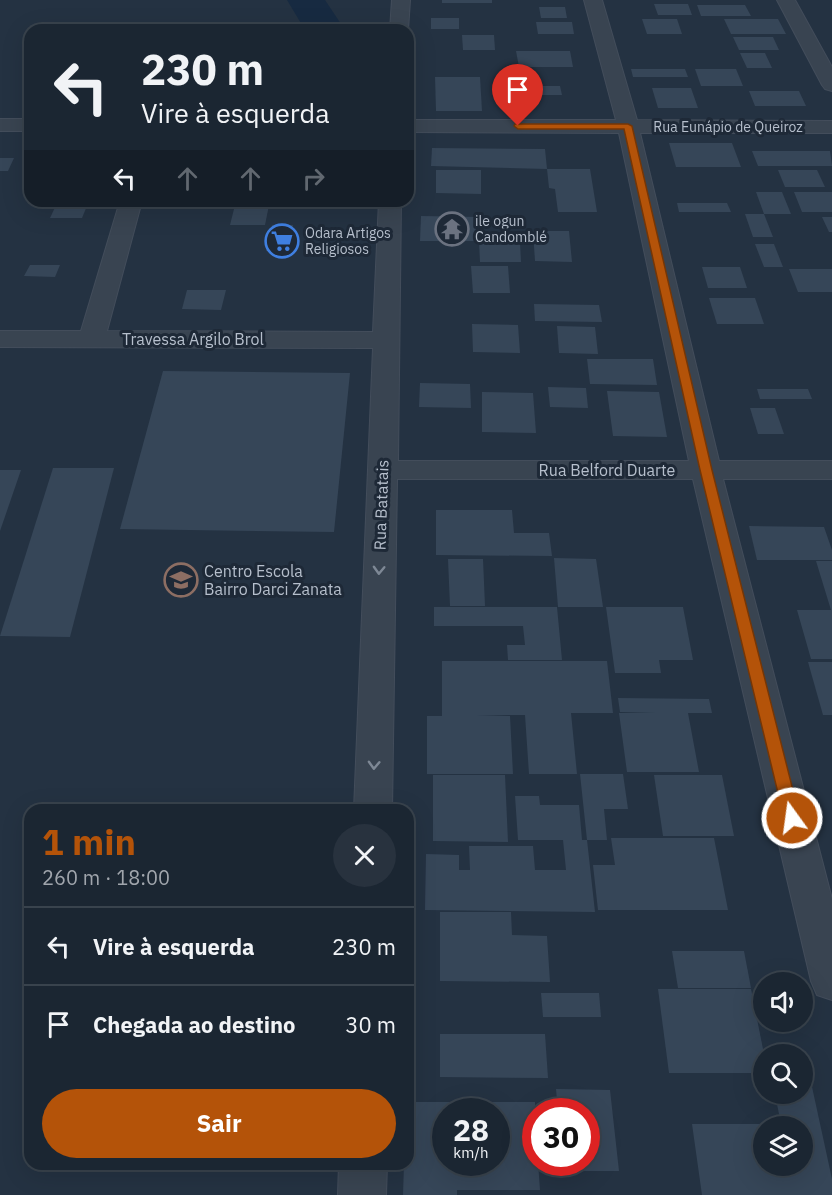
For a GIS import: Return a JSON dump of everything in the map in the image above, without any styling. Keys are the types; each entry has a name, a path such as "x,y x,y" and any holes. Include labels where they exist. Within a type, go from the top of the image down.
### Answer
{"street":[{"path":"399,24 401,0"},
{"path":"592,0 628,126 706,470 832,981"},
{"path":"786,0 832,85"},
{"path":"0,125 24,125"},
{"name":"Rua Eunápio de Queiroz","path":"414,126 832,127"},
{"path":"92,339 129,207"},
{"name":"Rua Batatais","path":"373,804 390,207"},
{"name":"Travessa Argilo Brol","path":"0,339 386,340"},
{"name":"Rua Belford Duarte","path":"382,470 832,470"},
{"path":"362,1195 363,1170"}],"building":[{"path":"442,0 492,0 492,3 442,3"},
{"path":"654,4 688,4 692,15 658,15"},
{"path":"697,5 745,5 751,16 701,16"},
{"path":"539,7 565,7 567,18 541,18"},
{"path":"431,18 459,18 459,29 431,29"},
{"path":"642,19 677,19 682,34 647,34"},
{"path":"724,19 778,19 786,34 731,34"},
{"path":"536,22 572,22 574,34 538,34"},
{"path":"462,35 494,35 495,50 463,50"},
{"path":"733,37 773,37 779,50 739,50"},
{"path":"516,51 570,51 573,67 519,67"},
{"path":"740,53 765,53 772,68 747,68"},
{"path":"631,69 685,69 688,77 633,77"},
{"path":"695,69 736,69 743,86 701,86"},
{"path":"435,77 480,77 482,111 436,111"},
{"path":"504,86 560,86 562,95 505,95"},
{"path":"652,88 691,88 698,108 658,108"},
{"path":"749,91 799,91 806,106 755,106"},
{"path":"669,143 732,143 741,167 676,167"},
{"path":"432,148 545,149 547,169 431,166"},
{"path":"752,151 830,151 832,166 758,166"},
{"path":"0,158 14,158 8,171 0,171"},
{"path":"547,169 590,169 597,212 558,212 555,189 549,188"},
{"path":"436,170 481,170 481,194 436,193"},
{"path":"778,170 817,170 825,187 785,187"},
{"path":"756,192 782,192 791,214 764,214"},
{"path":"794,192 832,192 832,212 802,212"},
{"path":"677,203 727,203 731,212 679,212"},
{"path":"55,207 87,207 82,218 50,218"},
{"path":"234,207 269,207 265,225 230,225"},
{"path":"745,214 764,214 773,237 753,237"},
{"path":"421,216 479,217 479,241 420,241"},
{"path":"822,217 832,217 832,232 829,232"},
{"path":"272,225 293,225 288,251 266,251"},
{"path":"533,231 569,231 572,262 535,261"},
{"path":"479,241 520,242 521,262 480,262"},
{"path":"755,244 774,244 783,267 764,267"},
{"path":"30,265 60,265 55,277 24,276"},
{"path":"471,266 508,266 510,293 473,293"},
{"path":"702,267 740,267 747,288 708,288"},
{"path":"789,269 832,269 832,292 798,292"},
{"path":"187,290 226,290 221,310 182,309"},
{"path":"709,298 755,298 764,324 717,324"},
{"path":"534,304 599,305 602,322 535,321"},
{"path":"472,324 518,325 520,353 473,352"},
{"path":"557,326 595,327 598,354 559,353"},
{"path":"587,359 653,359 657,385 590,384"},
{"path":"163,371 350,373 334,532 120,529"},
{"path":"420,383 470,384 471,408 419,407"},
{"path":"548,387 586,388 588,408 550,407"},
{"path":"757,389 808,389 812,399 760,399"},
{"path":"607,391 659,392 667,437 613,436"},
{"path":"482,392 533,393 536,433 482,432"},
{"path":"750,408 775,408 784,434 758,434"},
{"path":"53,468 114,468 70,637 0,636"},
{"path":"0,470 21,470 0,531"},
{"path":"436,510 512,510 514,533 549,533 552,556 436,555"},
{"path":"749,526 824,527 832,550 832,560 757,560"},
{"path":"554,558 596,559 603,607 558,607"},
{"path":"448,559 483,559 485,606 450,606"},
{"path":"816,561 832,561 832,659 811,659 797,610 831,610"},
{"path":"434,607 557,607 562,660 508,660 507,645 525,645 523,626 434,626"},
{"path":"606,607 683,607 693,660 659,660 661,673 615,673"},
{"path":"442,661 607,661 613,713 571,713 577,774 529,774 525,715 477,715 510,716 513,774 427,774 427,716 442,716"},
{"path":"808,662 832,662 832,715 823,715"},
{"path":"618,698 709,699 712,713 688,713 699,772 627,772 619,713 655,713 620,712"},
{"path":"580,774 623,774 628,809 604,809 607,840 587,840"},
{"path":"433,775 505,775 508,842 433,841"},
{"path":"654,775 722,775 734,836 663,836"},
{"path":"515,796 539,796 540,805 579,805 582,840 587,840 595,912 425,910 426,854 459,855 459,870 470,870 469,846 533,846 535,870 566,870 563,840 518,840"},
{"path":"63,802 286,803 286,804 62,804"},
{"path":"611,838 714,838 728,910 598,910 593,865 615,865"},
{"path":"440,912 511,912 512,935 547,936 550,982 440,981"},
{"path":"672,951 744,951 751,988 678,988"},
{"path":"658,989 751,989 753,1032 760,1032 762,1044 753,1044 753,1073 669,1073"},
{"path":"541,993 599,993 601,1017 543,1017"},
{"path":"440,1034 545,1034 548,1078 440,1077"},
{"path":"556,1089 610,1090 619,1171 600,1171 600,1098 557,1098"},
{"path":"813,1091 832,1179 832,1195 702,1195 692,1124 753,1124 753,1176 813,1176 813,1116 779,1116 777,1104 813,1104"},
{"path":"414,1102 432,1102 432,1176 510,1176 510,1102 522,1102 522,1176 539,1176 540,1190 457,1190 457,1195 403,1195 404,1170 414,1170"}],"waterway":[{"path":"306,0 321,24"}],"place":[{"name":"ile ogun Candomblé","path":"452,229"},
{"name":"Odara Artigos Religiosos","path":"282,241"},
{"name":"Centro Escola Bairro Darci Zanata","path":"181,580"}],"route":[{"path":"518,126 628,126 706,470 792,818"}]}
